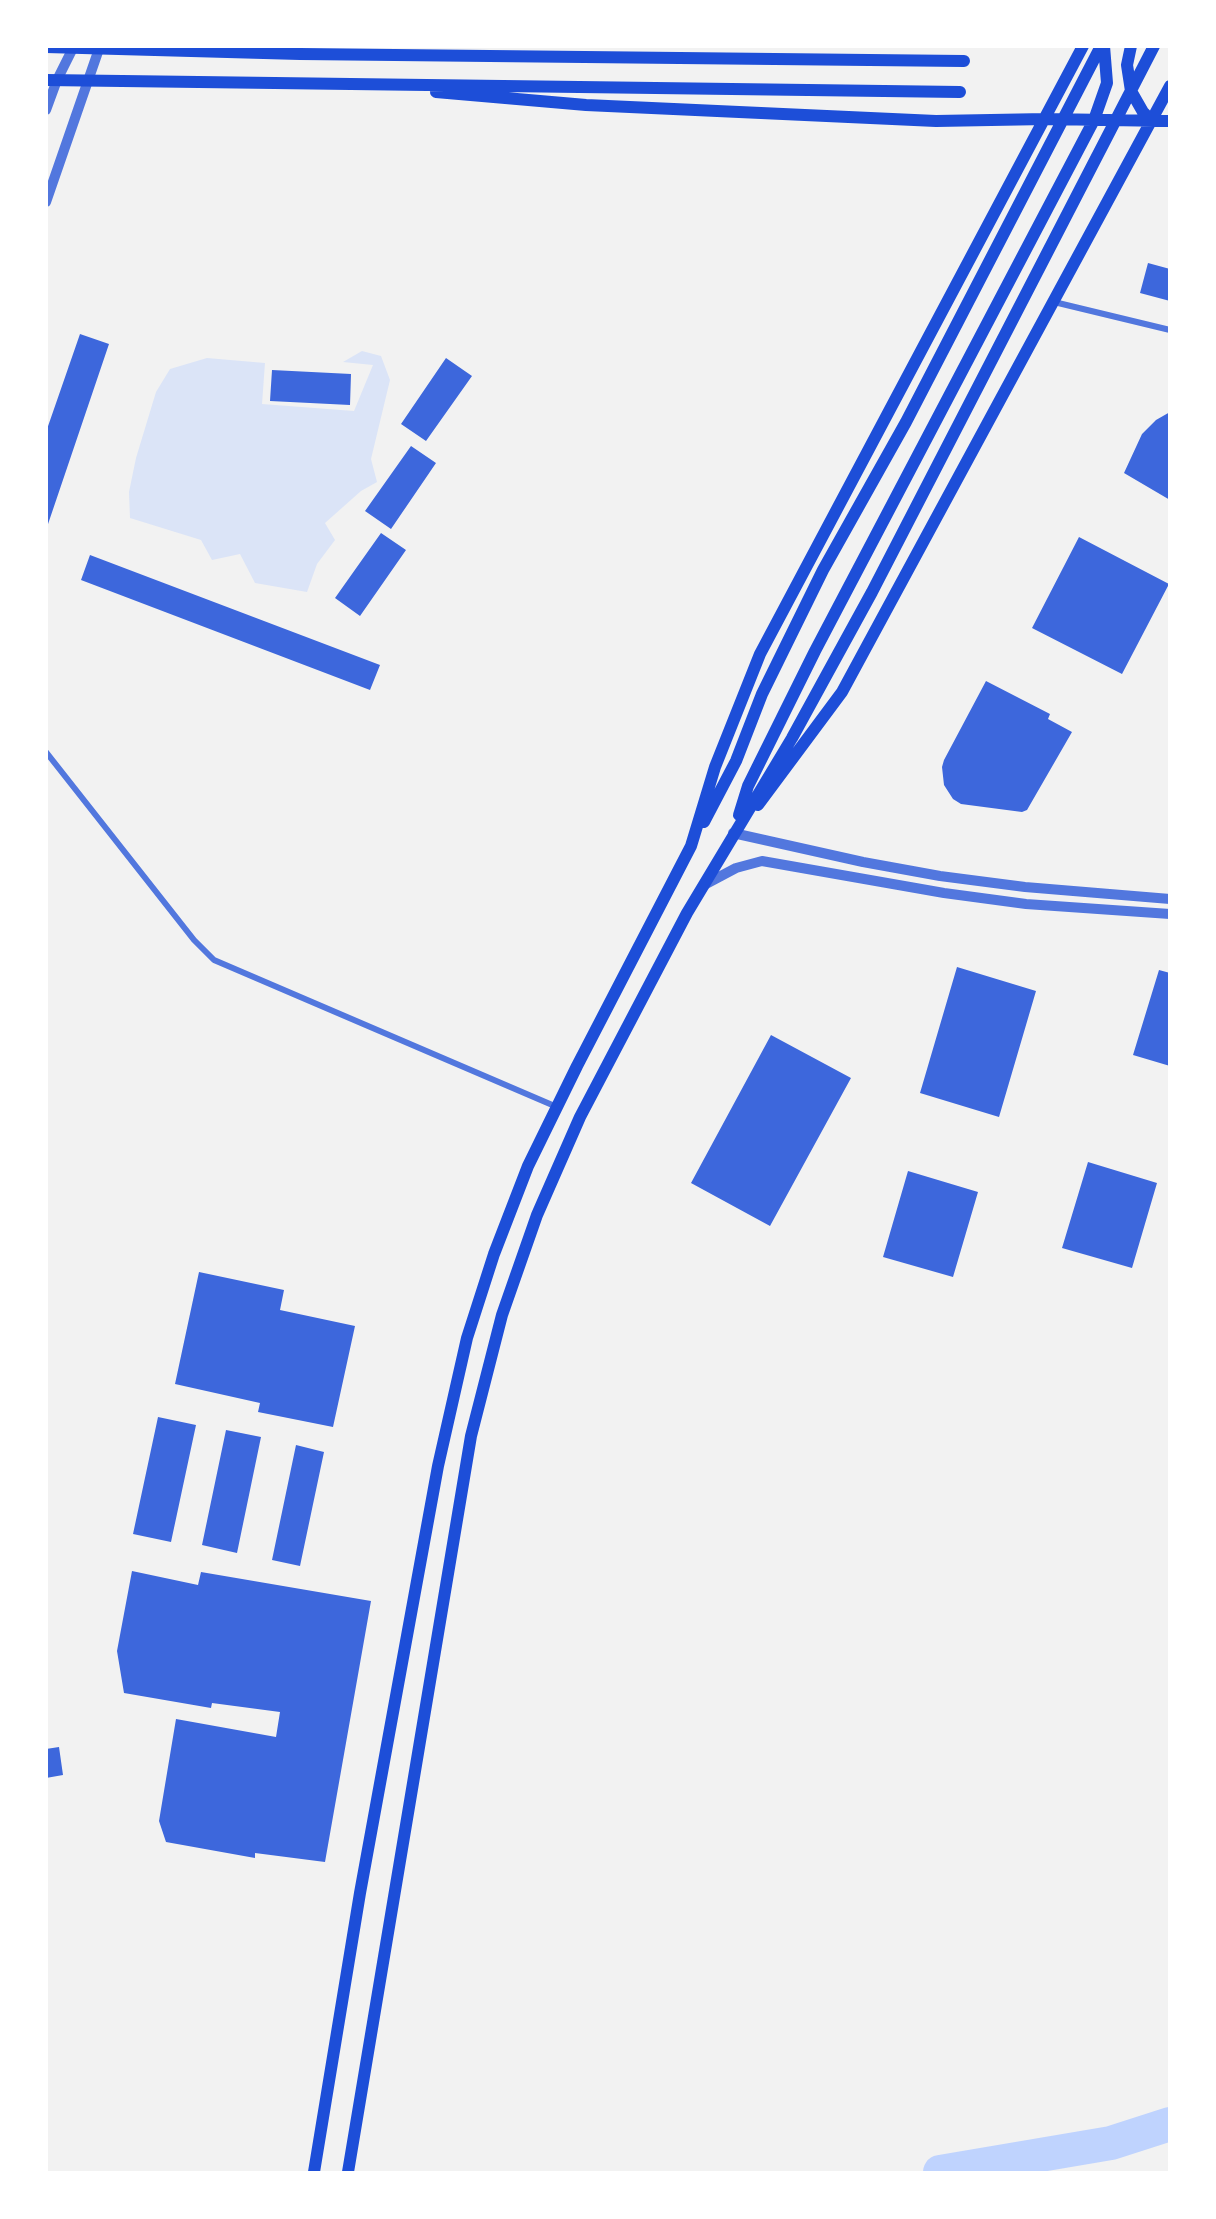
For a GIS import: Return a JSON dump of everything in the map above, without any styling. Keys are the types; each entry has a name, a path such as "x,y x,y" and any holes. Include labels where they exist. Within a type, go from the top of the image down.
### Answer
{"main road":[{"path":"300,54 359,46"},
{"path":"691,846 714,767 760,654 1083,46"},
{"path":"733,833 748,786 815,651 1094,120 1107,83 1103,46"},
{"path":"314,2172 360,1893 438,1467 467,1338 494,1254 528,1166 736,761 762,694 823,570 906,422 1103,46"},
{"path":"1131,46 1127,65 1131,91 1143,112 1152,121"},
{"path":"348,2172 471,1437 502,1315 537,1215 580,1117 704,885 733,833 792,738 872,592 1154,46"},
{"path":"46,47 300,54 964,61"},
{"path":"52,80 960,92"},
{"path":"330,83 598,105 936,121 1046,119 1170,122"},
{"path":"733,833 765,796 843,692 1170,86"}],"street":[{"path":"46,110 52,80 73,47"},
{"path":"46,202 100,47"},
{"path":"1053,302 1170,330"},
{"path":"46,752 194,940 214,960 557,1107"},
{"path":"733,833 863,862 940,876 1024,887 1170,899"},
{"path":"704,885 736,868 762,861 1014,903 1170,914"}],"shaded area":[{"path":"362,351 381,356 390,380 371,459 377,482 361,491 325,523 335,540 317,564 307,592 255,583 240,554 212,560 201,540 130,518 129,492 136,458 156,392 170,369 207,358 265,363 262,404 354,411 373,365 343,362"}],"building":[{"path":"1148,263 1170,269 1170,301 1140,293"},
{"path":"80,334 109,344 46,530 46,432"},
{"path":"446,358 472,376 426,441 401,424"},
{"path":"272,370 351,374 350,405 270,401"},
{"path":"1170,412 1170,500 1124,473 1142,434 1156,420"},
{"path":"411,446 436,463 391,529 365,511"},
{"path":"381,533 406,550 360,616 335,598"},
{"path":"1079,537 1169,584 1122,674 1032,628"},
{"path":"90,555 380,665 370,690 81,580"},
{"path":"986,681 1050,714 1048,719 1072,732 1027,810 1022,812 961,804 953,799 944,785 942,767 944,760"},
{"path":"957,967 1036,991 999,1117 920,1093"},
{"path":"1159,970 1170,973 1170,1066 1133,1055"},
{"path":"771,1035 851,1078 770,1226 691,1183"},
{"path":"1088,1162 1157,1183 1132,1268 1062,1248"},
{"path":"908,1171 978,1192 953,1277 883,1257"},
{"path":"199,1272 284,1290 280,1310 355,1326 333,1427 258,1412 260,1403 175,1384"},
{"path":"158,1417 196,1425 171,1542 133,1534"},
{"path":"226,1430 261,1437 237,1553 202,1545"},
{"path":"296,1445 324,1452 300,1566 272,1560"},
{"path":"132,1571 198,1585 201,1572 371,1601 325,1862 255,1853 255,1858 166,1842 159,1821 176,1719 276,1737 280,1712 212,1703 211,1708 124,1693 117,1651"},
{"path":"59,1747 63,1775 46,1778 46,1749"}],"waterway":[{"path":"940,2172 1111,2143 1170,2124"}]}
